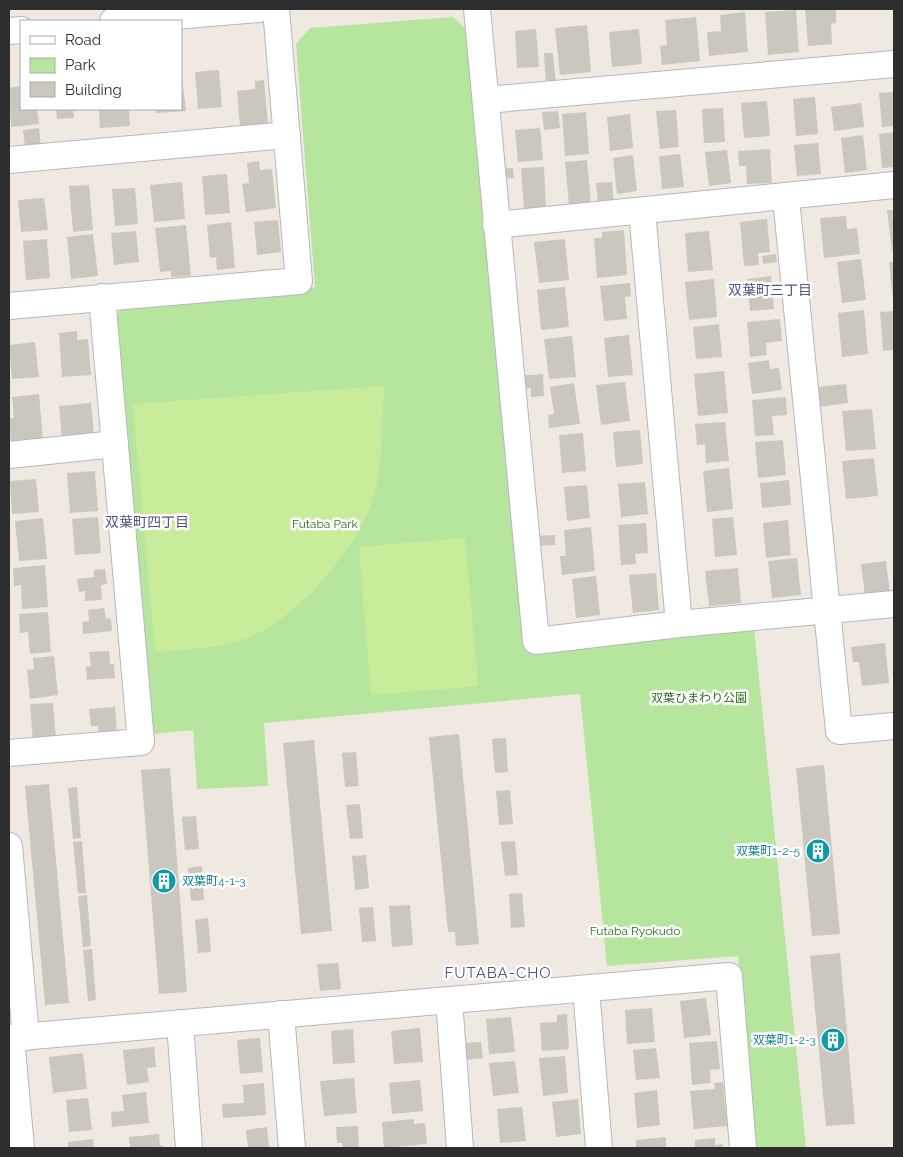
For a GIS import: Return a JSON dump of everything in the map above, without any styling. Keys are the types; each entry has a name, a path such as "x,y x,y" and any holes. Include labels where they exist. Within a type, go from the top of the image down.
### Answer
{"street":[{"path":"125,20 259,9"},
{"path":"9,306 299,281 276,9"},
{"path":"477,9 536,641 679,624 894,604"},
{"path":"486,100 894,64"},
{"path":"9,160 287,135"},
{"path":"496,225 786,198 894,185"},
{"path":"786,198 825,610 839,731 894,726"},
{"path":"642,211 679,624"},
{"path":"9,753 141,742 102,297"},
{"path":"9,455 115,444"},
{"path":"9,846 15,1038 21,1148"},
{"path":"15,1038 729,976 743,1148"},
{"path":"586,989 599,1148"},
{"path":"449,1000 460,1148"},
{"path":"281,1014 292,1148"},
{"path":"180,1023 190,1148"}],"green space":[{"name":"Futaba Park","path":"453,17 467,30 527,652 754,628 806,1148 755,1148 738,956 607,966 580,694 264,723 268,786 197,789 193,730 154,734 116,317 122,306 315,287 296,44 310,28"},
{"path":"384,386 377,484 371,505 361,527 331,571 294,608 275,623 256,634 232,643 194,649 155,652 133,404"},
{"path":"465,538 478,686 371,695 359,547"}],"building":[{"path":"805,9 836,9 836,23 831,24 832,44 808,46"},
{"path":"796,10 799,52 768,55 765,12"},
{"path":"745,12 748,52 709,56 707,32 721,31 720,15"},
{"path":"696,17 700,61 662,65 660,46 667,45 665,20"},
{"path":"587,25 591,72 560,75 555,28"},
{"path":"536,29 539,67 517,68 515,31"},
{"path":"639,29 642,64 612,67 609,32"},
{"path":"544,53 553,53 556,84 546,84"},
{"path":"219,70 222,107 198,109 195,72"},
{"path":"182,79 186,111 156,113 155,110 182,110"},
{"path":"264,80 268,124 240,127 237,91 255,89 255,81"},
{"path":"20,86 20,110 37,110 39,124 11,127 9,88"},
{"path":"894,92 894,126 882,127 879,93"},
{"path":"815,97 818,134 796,136 793,99"},
{"path":"767,101 770,136 744,138 741,103"},
{"path":"861,103 864,127 834,131 831,107"},
{"path":"723,108 725,142 704,143 702,109"},
{"path":"56,110 81,110 73,111 74,118 57,119"},
{"path":"99,110 129,110 130,126 100,128"},
{"path":"676,110 679,147 660,149 656,111"},
{"path":"558,111 560,128 544,130 542,112"},
{"path":"586,112 589,154 565,156 562,114"},
{"path":"630,114 633,148 610,151 607,117"},
{"path":"39,128 41,146 25,148 23,130"},
{"path":"540,128 543,160 518,162 515,130"},
{"path":"894,132 894,167 882,168 879,134"},
{"path":"863,135 867,170 845,173 841,138"},
{"path":"818,143 821,174 797,176 794,145"},
{"path":"770,149 772,183 747,184 746,166 739,166 738,151"},
{"path":"727,150 731,183 709,186 705,152"},
{"path":"680,154 684,187 662,189 659,156"},
{"path":"633,155 637,191 617,194 613,158"},
{"path":"587,160 591,203 569,205 565,162"},
{"path":"259,161 260,170 272,169 276,208 246,212 242,184 249,183 247,163"},
{"path":"544,167 546,208 524,210 521,168"},
{"path":"513,168 514,178 499,179 499,169"},
{"path":"227,174 230,213 205,215 202,176"},
{"path":"182,182 185,219 154,222 150,185"},
{"path":"612,182 614,204 598,205 596,183"},
{"path":"89,185 93,230 73,232 69,186"},
{"path":"135,188 138,224 115,226 112,189"},
{"path":"44,198 48,230 21,232 18,200"},
{"path":"887,210 894,210 894,251 892,251"},
{"path":"846,216 847,229 857,228 860,254 824,258 820,218"},
{"path":"767,219 770,252 758,253 759,265 744,266 740,222"},
{"path":"278,220 281,252 257,255 254,222"},
{"path":"231,222 235,268 217,270 216,257 210,258 207,225"},
{"path":"186,225 191,276 171,277 171,271 160,272 155,228"},
{"path":"624,230 627,275 597,278 594,238 602,238 602,232"},
{"path":"136,231 139,262 114,265 111,233"},
{"path":"709,231 713,270 688,272 685,233"},
{"path":"93,234 98,276 71,279 67,237"},
{"path":"47,239 50,278 26,280 23,241"},
{"path":"565,239 569,280 539,283 534,242"},
{"path":"776,254 777,262 763,264 762,256"},
{"path":"861,259 866,300 842,303 837,262"},
{"path":"889,262 894,262 894,301 893,301"},
{"path":"771,276 774,309 750,311 747,279"},
{"path":"714,279 717,317 689,320 685,282"},
{"path":"630,283 631,296 625,297 627,319 604,321 600,286"},
{"path":"565,287 569,327 541,330 537,290"},
{"path":"864,310 868,354 842,357 838,313"},
{"path":"894,311 894,350 883,351 880,312"},
{"path":"780,319 782,341 766,343 767,355 750,357 747,322"},
{"path":"719,324 722,357 696,359 693,327"},
{"path":"77,331 77,340 88,339 91,375 62,377 59,333"},
{"path":"629,335 633,375 608,377 604,338"},
{"path":"572,336 576,377 549,379 544,339"},
{"path":"35,342 39,377 12,379 9,345"},
{"path":"769,360 770,369 779,368 782,390 752,394 748,363"},
{"path":"724,371 728,413 698,416 694,374"},
{"path":"543,374 544,396 531,397 531,388 518,389 517,376"},
{"path":"625,382 630,421 601,425 596,385"},
{"path":"574,383 580,424 549,428 548,415 554,414 550,387"},
{"path":"846,384 848,403 819,407 817,387"},
{"path":"39,394 43,440 11,444 9,418 14,418 12,397"},
{"path":"786,397 787,415 772,416 774,435 755,436 752,400"},
{"path":"91,403 94,435 62,438 59,406"},
{"path":"872,409 876,449 846,451 842,411"},
{"path":"725,422 729,461 706,463 705,444 697,445 695,424"},
{"path":"640,430 643,464 616,467 613,432"},
{"path":"583,433 586,471 562,473 559,435"},
{"path":"783,440 786,475 758,478 755,442"},
{"path":"874,458 878,496 846,499 842,461"},
{"path":"729,468 733,509 707,512 703,471"},
{"path":"95,471 98,511 70,513 67,473"},
{"path":"36,479 39,512 12,514 10,481"},
{"path":"789,480 791,505 762,508 760,483"},
{"path":"645,482 648,514 621,517 618,484"},
{"path":"587,485 590,518 567,521 564,487"},
{"path":"98,517 101,553 75,555 72,519"},
{"path":"733,517 737,555 715,557 712,519"},
{"path":"43,518 47,559 19,561 15,521"},
{"path":"788,520 791,555 766,558 763,523"},
{"path":"646,523 648,553 635,554 636,564 621,565 618,525"},
{"path":"591,527 595,571 562,575 560,556 566,556 564,530"},
{"path":"555,535 555,545 534,546 533,536"},
{"path":"797,558 801,595 772,598 768,561"},
{"path":"886,561 890,593 865,596 861,564"},
{"path":"45,565 48,607 22,609 21,585 14,586 13,568"},
{"path":"738,568 741,603 709,606 705,571"},
{"path":"105,569 107,584 101,585 102,600 85,601 85,591 79,592 77,579 94,577 94,570"},
{"path":"656,573 659,610 633,613 629,575"},
{"path":"596,576 600,615 576,618 572,579"},
{"path":"104,608 106,619 111,618 112,631 83,634 82,622 89,621 88,610"},
{"path":"48,612 51,652 30,654 28,632 20,633 19,614"},
{"path":"885,643 889,683 862,686 859,662 853,662 851,647"},
{"path":"109,651 110,664 114,664 115,678 87,680 86,667 91,666 89,652"},
{"path":"54,656 58,695 30,699 27,670 34,669 33,658"},
{"path":"53,703 56,740 33,742 30,704"},
{"path":"115,707 117,735 99,736 98,726 91,726 89,709"},
{"path":"459,734 479,944 456,946 455,932 448,932 429,737"},
{"path":"506,738 508,772 495,773 492,739"},
{"path":"314,740 332,931 301,934 283,743"},
{"path":"356,752 359,786 345,787 342,753"},
{"name":"双葉町1-2-5","path":"824,765 840,934 812,936 796,768"},
{"name":"双葉町4-1-3","path":"170,768 187,992 159,994 141,770"},
{"path":"49,784 69,1003 45,1005 25,786"},
{"path":"77,787 81,838 73,839 68,788"},
{"path":"510,790 513,824 499,825 496,791"},
{"path":"360,804 363,838 350,839 346,805"},
{"path":"196,816 199,849 185,850 182,817"},
{"path":"82,841 86,893 78,893 73,842"},
{"path":"515,841 518,875 505,876 501,842"},
{"path":"366,855 369,888 355,890 352,856"},
{"path":"202,866 204,900 191,901 188,868"},
{"path":"522,893 525,927 511,928 509,894"},
{"path":"87,895 91,946 83,947 78,896"},
{"path":"410,905 413,945 392,947 389,906"},
{"path":"373,907 376,941 362,942 359,908"},
{"path":"208,918 211,952 198,953 195,920"},
{"path":"92,949 96,1000 88,1001 83,950"},
{"name":"双葉町1-2-3","path":"840,953 855,1124 826,1126 810,956"},
{"path":"338,963 341,989 320,991 317,964"},
{"path":"706,998 711,1035 684,1038 680,1001"},
{"path":"652,1008 655,1042 627,1044 625,1010"},
{"path":"567,1014 569,1049 542,1051 540,1023 557,1022 557,1015"},
{"path":"511,1017 515,1052 489,1054 486,1019"},
{"path":"420,1028 423,1062 394,1064 391,1031"},
{"path":"353,1029 355,1063 333,1064 331,1031"},
{"path":"260,1038 263,1072 240,1074 237,1040"},
{"path":"717,1041 720,1069 710,1070 711,1083 692,1085 689,1043"},
{"path":"481,1042 483,1058 465,1060 463,1043"},
{"path":"154,1047 156,1067 147,1068 149,1082 127,1085 123,1050"},
{"path":"656,1048 660,1078 636,1080 633,1050"},
{"path":"83,1053 87,1089 53,1093 49,1057"},
{"path":"565,1056 568,1093 543,1096 539,1058"},
{"path":"515,1061 519,1093 493,1096 489,1063"},
{"path":"354,1078 357,1113 324,1116 320,1081"},
{"path":"420,1080 423,1111 392,1114 389,1083"},
{"path":"723,1082 727,1126 694,1129 690,1091 715,1089 714,1083"},
{"path":"264,1083 266,1115 223,1118 222,1104 244,1103 243,1085"},
{"path":"657,1090 660,1125 637,1128 634,1093"},
{"path":"146,1092 149,1123 112,1127 111,1112 124,1111 122,1095"},
{"path":"88,1098 92,1130 69,1132 66,1100"},
{"path":"578,1099 581,1134 556,1137 552,1102"},
{"path":"522,1107 526,1141 500,1143 497,1109"},
{"path":"414,1119 414,1124 425,1123 427,1144 384,1148 382,1122"},
{"path":"358,1126 359,1148 343,1148 342,1143 337,1143 336,1127"},
{"path":"267,1127 269,1148 248,1148 246,1130"},
{"path":"159,1134 160,1146 163,1145 163,1148 130,1148 129,1137"},
{"path":"666,1137 666,1148 636,1148 636,1140"},
{"path":"715,1138 715,1145 723,1144 723,1148 695,1148 695,1140"},
{"path":"93,1139 94,1148 68,1148 68,1142"}],"place":[{"name":"双葉町1-2-5","path":"818,851"},
{"name":"双葉町4-1-3","path":"164,881"},
{"name":"双葉町1-2-3","path":"833,1040"}],"district":[{"name":"双葉町三丁目","path":"770,290"},
{"name":"双葉町四丁目","path":"147,522"},
{"name":"FUTABA-CHO","path":"498,973"}],"park label":[{"name":"双葉ひまわり公園","path":"699,698"},
{"name":"Futaba Ryokudo","path":"635,931"}]}
